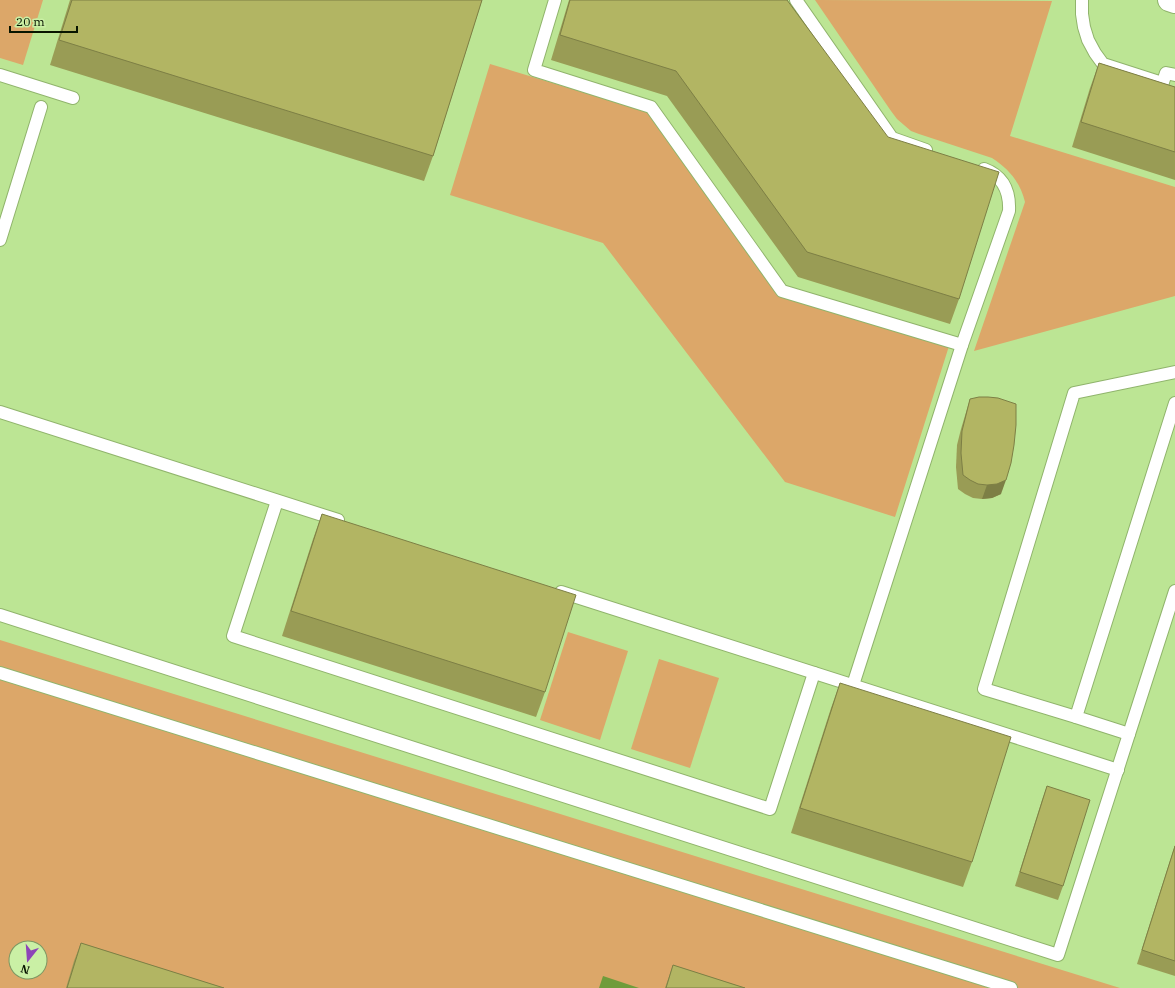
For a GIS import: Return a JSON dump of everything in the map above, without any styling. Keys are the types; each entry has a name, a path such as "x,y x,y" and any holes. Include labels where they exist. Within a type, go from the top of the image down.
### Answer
{"street":[{"path":"1169,0 1175,2"}],"lane":[{"path":"554,0 534,70 651,107 782,291 962,345"},
{"path":"796,0 892,138 937,154"},
{"path":"1082,0 1084,28 1088,40 1103,64 1162,83"},
{"path":"1175,75 1166,73 1157,100 1175,105"},
{"path":"0,76 72,98"},
{"path":"0,240 41,107"},
{"path":"853,685 962,345 1009,211 1010,202 1008,193 998,177 975,166"},
{"path":"1129,734 984,689 1074,394 1175,372"},
{"path":"1076,717 1175,403"},
{"path":"0,412 352,525"},
{"path":"277,501 233,636 770,809 814,673"},
{"path":"549,588 1118,770"},
{"path":"0,615 1058,955 1175,591"},
{"path":"0,673 1011,988"}],"shaded area":[{"path":"0,0 1175,0 1175,988 0,988"},
{"path":"0,0 43,0 23,65 0,58"},
{"path":"815,0 1052,1 1010,136 1175,187 1175,296 974,351 1025,202 1020,188 1009,171 992,158 911,131 897,119"},
{"path":"490,64 648,112 779,293 949,346 895,517 785,482 603,243 450,195"},
{"path":"568,632 628,651 600,740 540,720"},
{"path":"0,640 1120,988 0,988"},
{"path":"659,659 719,678 690,768 631,749"},
{"path":"603,976 639,988 599,988"}],"building":[{"path":"72,0 482,0 433,156 59,40"},
{"path":"570,0 787,0 888,137 999,172 959,299 807,252 676,71 560,35"},
{"path":"1099,63 1175,87 1175,152 1081,122"},
{"path":"979,397 998,398 1016,404 1016,425 1011,463 1006,480 997,484 978,484 963,475 961,453 962,431 970,399"},
{"path":"322,514 576,595 545,692 291,611"},
{"path":"840,683 1011,737 972,862 800,808"},
{"path":"1047,786 1090,800 1063,886 1020,872"},
{"path":"1175,846 1175,961 1142,950"},
{"path":"81,943 224,988 67,988"},
{"path":"673,965 745,988 666,988"}]}
